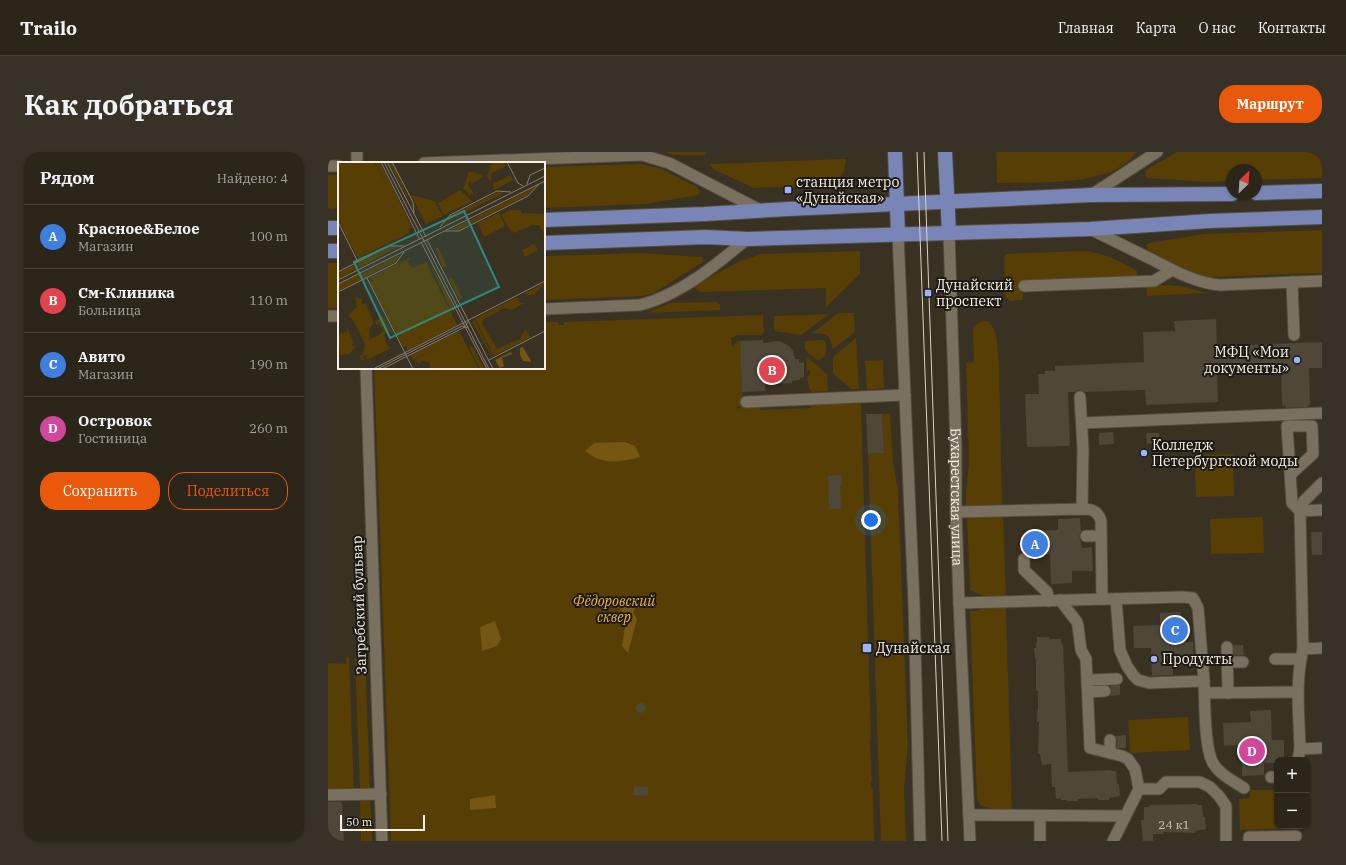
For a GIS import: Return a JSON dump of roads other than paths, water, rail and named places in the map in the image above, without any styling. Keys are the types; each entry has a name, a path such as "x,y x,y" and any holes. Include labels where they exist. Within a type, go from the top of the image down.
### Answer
{"main road":[{"path":"895,152 898,234"},
{"name":"Бухарестская улица","path":"945,152 949,233"},
{"path":"1262,193 1322,191"},
{"path":"545,220 705,214 760,210 1091,195 1226,194"},
{"path":"545,243 706,237 746,239 1090,229 1210,221 1322,217"}],"street":[{"path":"1091,195 1154,153"},
{"path":"451,162 642,155 669,163 760,210"},
{"path":"1090,229 1172,270 1200,282 1220,285 1322,281"},
{"name":"Бухарестская улица","path":"949,233 956,447 958,603 970,841"},
{"path":"898,234 915,612 920,841"},
{"path":"545,309 640,305 656,301 670,295 721,261 746,239"},
{"path":"1024,286 1154,281 1172,270"},
{"path":"1292,282 1294,335"},
{"name":"Загребский бульвар","path":"366,369 382,841"},
{"path":"746,402 905,395"},
{"path":"1080,397 1082,423 1082,509"},
{"path":"1082,423 1144,422 1271,414 1322,413"},
{"path":"1290,475 1292,504 1300,511 1322,510"},
{"path":"1322,483 1303,502 1300,511 1302,654 1298,680 1299,754 1322,748"},
{"path":"956,512 1089,509 1099,515 1101,521 1102,599"},
{"path":"1086,536 1101,536"},
{"path":"1024,559 1024,570 1054,600 1072,615 1078,626 1081,650 1086,658 1090,748 1122,756 1132,763 1134,768 1139,789 1113,841"},
{"path":"1119,595 1120,650 1133,675 1138,680 1149,683 1190,682 1207,689 1228,692 1298,692"},
{"path":"958,603 1102,599 1119,595 1193,598 1198,608 1207,689 1208,752 1213,765 1244,788"},
{"path":"1227,647 1228,692"},
{"path":"1275,659 1302,654 1322,648"},
{"path":"1227,662 1243,662"},
{"path":"1087,680 1117,679"},
{"path":"1088,692 1105,692"},
{"path":"1110,740 1110,753"},
{"path":"1139,789 1159,789 1166,782 1200,782 1210,787 1226,806 1226,841"},
{"path":"328,795 381,794"},
{"path":"969,815 1125,816"},
{"path":"1040,816 1040,841"},
{"path":"1249,841 1249,837 1262,839 1296,834"}],"tram line":[{"path":"917,152 942,841"},
{"path":"924,152 948,841"}],"place":[{"name":"станция метро «Дунайская»","path":"788,190"},
{"name":"Дунайский проспект","path":"928,293"},
{"name":"МФЦ «Мои документы»","path":"1297,360"},
{"name":"См-Клиника","path":"772,370"},
{"name":"Колледж Петербургской моды","path":"1144,453"},
{"name":"Красное&Белое","path":"1035,544"},
{"name":"Авито","path":"1175,630"},
{"name":"Дунайская","path":"867,648"},
{"name":"Продукты","path":"1154,659"},
{"name":"Островок","path":"1252,751"}],"park label":[{"name":"Фёдоровский сквер","path":"614,610"}]}
